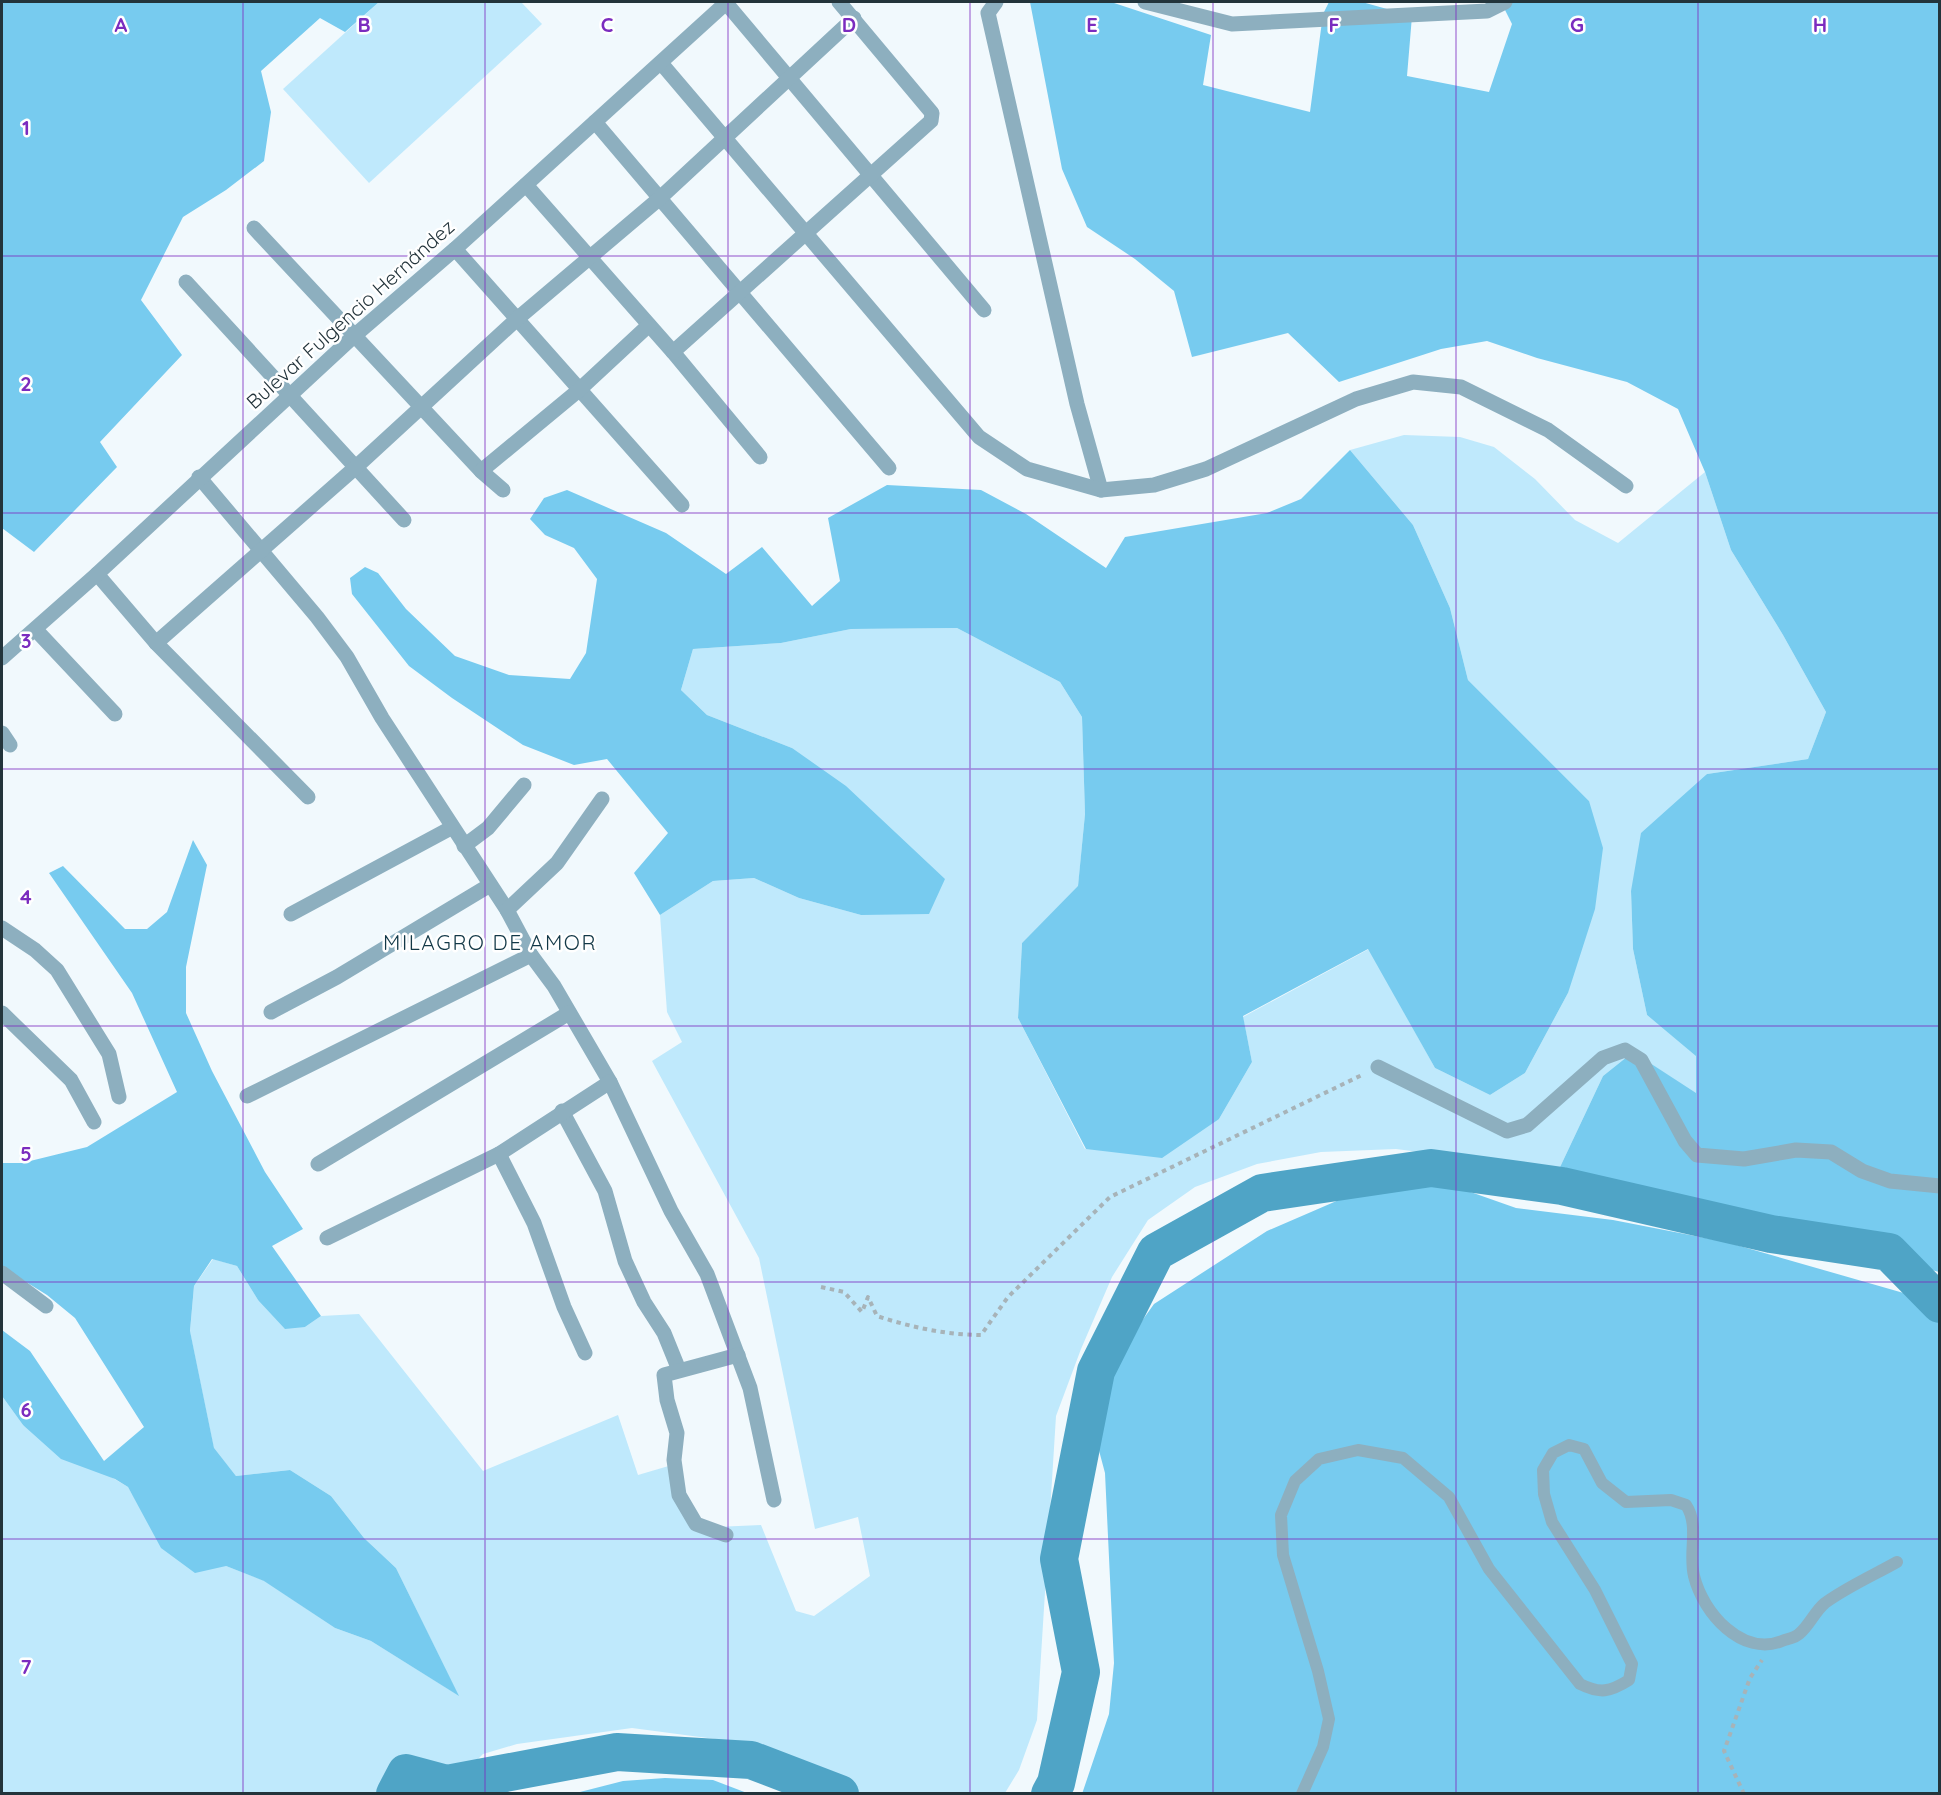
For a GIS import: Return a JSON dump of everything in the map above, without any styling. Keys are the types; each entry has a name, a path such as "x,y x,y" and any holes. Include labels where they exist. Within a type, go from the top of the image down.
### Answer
{"street":[{"path":"727,2 984,310"},
{"name":"Bulevar Fulgencio Hernández","path":"2,658 36,630 354,336 455,249 727,2"},
{"path":"673,352 931,121 932,113 854,18 838,2"},
{"path":"996,2 988,14 1077,404 1101,490"},
{"path":"1144,2 1232,24 1487,11 1505,2"},
{"path":"156,643 356,467 517,319 660,198 854,18"},
{"path":"661,63 979,437 1027,469 1101,490 1154,485 1206,469 1356,399 1413,382 1461,387 1548,430 1626,486"},
{"path":"595,122 889,468"},
{"path":"526,185 673,352 760,456"},
{"path":"254,228 421,408 503,490"},
{"path":"455,249 682,504"},
{"path":"186,282 405,520"},
{"path":"482,471 579,390 649,325"},
{"path":"200,477 347,657 451,828 507,910 531,955 554,986 610,1082 671,1211 707,1274 750,1388 774,1500"},
{"path":"97,574 156,643 308,797"},
{"path":"36,630 115,714"},
{"path":"464,846 488,828 524,785"},
{"path":"507,910 557,863 602,799"},
{"path":"291,914 451,828"},
{"path":"271,1012 337,977 490,885"},
{"path":"2,928 34,950 57,970 109,1054 119,1097"},
{"path":"247,1096 531,955"},
{"path":"2,1013 71,1080 94,1122"},
{"path":"318,1164 569,1013"},
{"path":"1378,1067 1507,1131 1527,1125 1603,1058 1625,1050 1641,1060 1684,1141 1697,1155 1744,1159 1796,1150 1831,1152 1862,1171 1890,1181 1940,1186"},
{"path":"327,1238 499,1154 610,1082"},
{"path":"562,1112 605,1191 625,1262 644,1302 664,1333 679,1370"},
{"path":"499,1154 534,1222 564,1306 585,1353"},
{"path":"2,1273 46,1306"},
{"path":"726,1535 696,1524 679,1495 674,1460 677,1433 667,1400 664,1375 738,1355"}],"lane":[{"path":"1302,1794 1323,1747 1329,1719 1318,1671 1283,1555 1281,1515 1295,1481 1319,1459 1358,1450 1403,1458 1449,1497 1489,1569 1580,1684 1597,1692 1613,1690 1629,1680 1632,1664 1595,1590 1552,1522 1544,1494 1544,1470 1553,1453 1569,1445 1584,1449 1592,1460 1602,1483 1626,1502 1671,1500 1686,1505 1692,1514 1694,1526 1692,1554 1694,1577 1708,1605 1727,1631 1752,1645 1770,1646 1798,1635 1824,1604 1897,1562"}],"path":[{"path":"821,1287 844,1292 862,1312 868,1297 877,1317 893,1322 956,1335 981,1335 1008,1297 1110,1197 1378,1067"},
{"path":"1744,1794 1724,1751 1750,1678 1770,1646"}],"shaded area":[{"path":"2,2 379,2 345,32 320,18 261,71 271,112 264,161 226,190 183,217 141,300 182,355 100,442 117,467 34,552 2,528"},
{"path":"379,2 521,2 542,24 369,183 283,89"},
{"path":"1030,2 1111,2 1211,35 1203,85 1310,112 1323,14 1329,2 1362,2 1412,16 1407,76 1489,92 1512,24 1501,2 1939,2 1939,1272 1699,1207 1553,1182 1603,1076 1633,1052 1696,1093 1696,1056 1647,1015 1633,949 1631,891 1641,833 1707,774 1808,759 1826,712 1783,635 1731,550 1705,472 1678,409 1627,382 1537,358 1487,341 1441,349 1339,382 1288,333 1192,357 1174,291 1135,259 1087,227 1062,169"},
{"path":"1404,435 1460,437 1494,447 1535,479 1575,520 1618,543 1705,472 1731,550 1783,635 1826,712 1808,759 1707,774 1631,891 1633,949 1647,1015 1696,1055 1696,1094 1633,1052 1603,1076 1553,1182 1451,1156 1396,1149 1321,1152 1257,1164 1195,1187 1148,1220 1112,1277 1081,1349 1056,1416 1037,1720 1019,1770 1005,1793 862,1793 754,1757 715,1739 632,1728 517,1744 483,1754 444,1793 2,1793 2,1396 23,1425 128,1487 145,1516 226,1566 265,1581 335,1628 371,1641 458,1695 396,1568 364,1538 331,1496 290,1470 236,1476 214,1449 190,1332 194,1286 213,1259 237,1266 258,1300 305,1327 321,1316 359,1314 483,1471 618,1415 638,1475 672,1465 693,1528 761,1525 796,1611 814,1616 870,1576 858,1517 815,1529 759,1258 652,1061 682,1042 667,1012 660,915 713,881 754,878 799,898 861,915 792,748 707,715 681,690 693,649 781,643 851,629 957,628 1060,682 1082,717 1085,814 1078,887 1022,943 1018,1018 1085,1149 1219,1119 1252,1062 1243,1017 1369,949 1435,1068 1490,1095 1525,1073 1568,993 1589,801 1468,680 1450,608 1413,525 1350,450"},
{"path":"1350,450 1413,525 1450,608 1468,680 1589,801 1603,848 1595,909 1568,993 1525,1073 1490,1095 1435,1068 1368,949 1243,1016 1252,1062 1219,1119 1162,1158 1086,1149 1018,1018 1022,943 1078,886 1085,814 1082,717 1060,682 957,628 851,629 781,643 693,649 681,690 707,715 792,748 846,786 945,879 929,914 861,915 799,898 754,878 713,881 660,915 634,873 668,833 607,759 574,765 523,745 452,698 409,666 352,594 350,578 365,567 378,573 406,609 455,656 509,675 570,679 586,653 597,579 574,548 545,535 530,519 544,498 567,490 666,533 726,574 762,547 812,606 840,581 828,518 887,485 981,490 1026,514 1106,568 1125,537 1267,513 1301,499"},
{"path":"193,840 207,865 186,967 186,1013 212,1071 265,1172 303,1229 272,1246 321,1316 305,1327 285,1329 258,1300 237,1266 212,1259 194,1286 190,1331 214,1448 236,1476 290,1470 331,1496 364,1538 396,1568 459,1696 371,1641 335,1628 264,1581 226,1566 195,1573 161,1548 128,1487 115,1479 61,1459 23,1425 2,1396 2,1330 30,1351 104,1461 144,1427 75,1318 47,1295 2,1267 2,1163 22,1163 87,1147 177,1092 132,993 49,873 63,866 125,929 147,929 167,912"},
{"path":"1394,1182 1462,1189 1516,1208 1613,1220 1726,1242 1914,1296 1939,1310 1939,1793 1082,1794 1109,1714 1114,1663 1105,1473 1093,1428 1094,1388 1154,1304 1267,1231 1355,1193"},
{"path":"665,1778 713,1780 747,1793 576,1793 623,1781"}],"waterway":[{"path":"1050,1794 1056,1783 1081,1672 1059,1559 1096,1371 1156,1252 1262,1193 1431,1168 1562,1186 1771,1234 1889,1252 1940,1304"},
{"path":"395,1794 406,1773 447,1784 617,1752 751,1760 840,1794"}],"district":[{"name":"MILAGRO DE AMOR","path":"490,942"}]}
